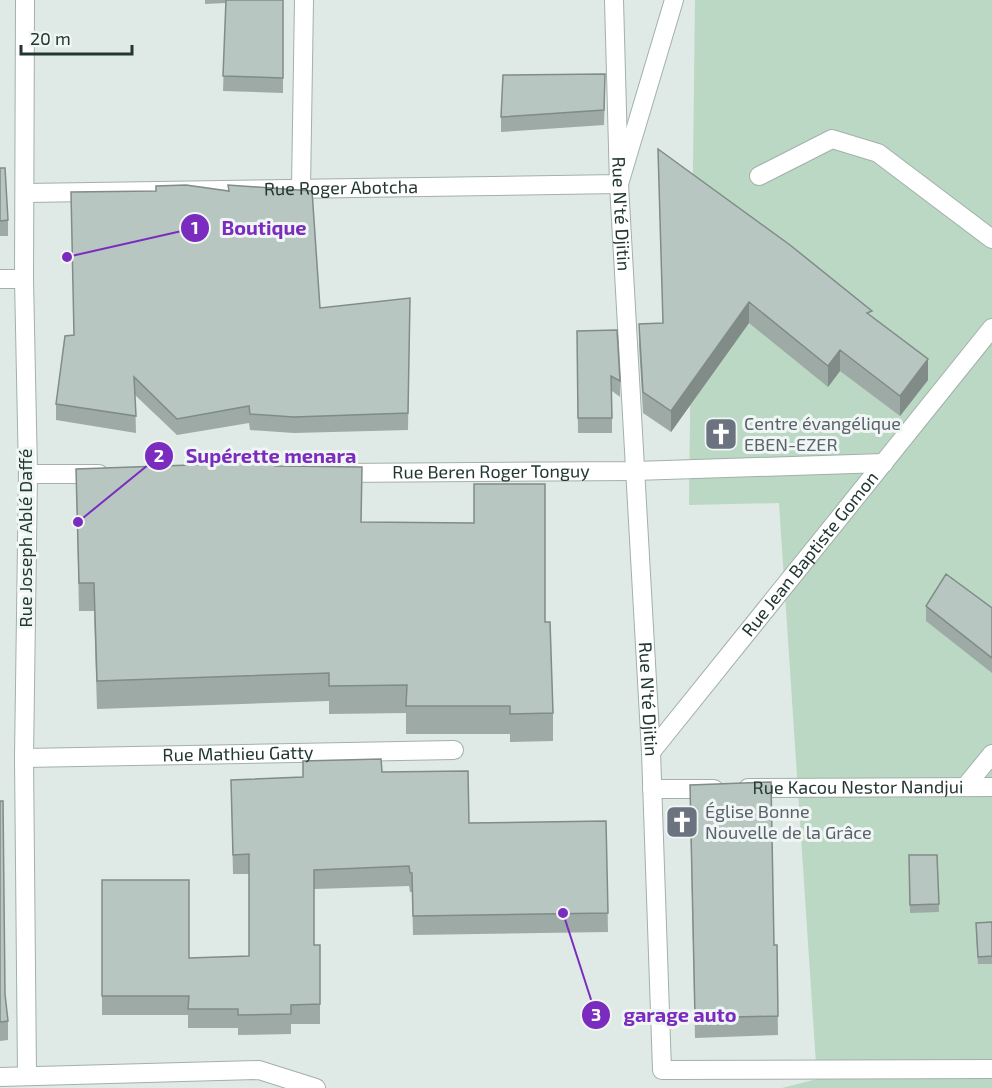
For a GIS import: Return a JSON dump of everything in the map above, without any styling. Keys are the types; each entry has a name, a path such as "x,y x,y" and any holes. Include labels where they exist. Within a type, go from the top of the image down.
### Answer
{"street":[{"name":"Rue Joseph Ablé Daffé","path":"25,0 24,279 28,474 24,758 27,1076"},
{"path":"301,188 303,0"},
{"name":"Rue N'té Djitin","path":"614,0 619,184 651,752 662,1070 992,1069"},
{"path":"619,184 674,0"},
{"path":"759,176 832,139 879,153 992,239"},
{"name":"Rue Roger Abotcha","path":"26,193 619,184"},
{"path":"0,279 24,279"},
{"name":"Rue Jean Baptiste Gomon","path":"651,752 992,328"},
{"name":"Rue Beren Roger Tonguy","path":"326,473 635,471 884,463"},
{"path":"28,474 111,474"},
{"name":"Rue Mathieu Gatty","path":"24,758 454,750"},
{"path":"965,787 992,754"},
{"name":"Rue Kacou Nestor Nandjui","path":"652,789 992,787"},
{"path":"0,1077 259,1070 316,1088"}],"green space":[{"path":"695,0 992,0 992,1088 782,1088 817,1079 779,503 689,505"}],"building":[{"path":"226,0 283,0 283,78 223,76"},
{"path":"605,74 604,110 501,117 503,75"},
{"path":"658,149 790,245 872,311 867,313 928,359 900,396 840,350 828,366 749,302 671,411 643,392 639,324 663,323"},
{"path":"0,168 5,168 8,220 0,221"},
{"path":"186,185 229,191 228,185 312,191 320,308 410,298 408,413 294,417 250,414 249,406 177,419 134,377 136,416 56,404 65,336 74,335 71,192 156,191 156,186"},
{"path":"617,330 620,381 611,376 612,418 578,418 577,331"},
{"path":"274,462 275,466 362,467 361,522 474,523 474,484 545,484 545,622 550,622 553,713 510,714 510,706 406,706 407,685 329,686 329,673 97,681 94,583 79,583 76,469"},
{"path":"946,574 992,608 992,658 926,606"},
{"path":"381,759 382,772 468,771 469,823 606,821 608,913 413,916 412,873 410,873 409,866 314,870 314,945 320,945 320,1004 291,1005 291,1014 238,1015 238,1009 188,1009 189,996 102,996 102,880 189,880 189,958 249,956 249,854 233,855 231,780 303,777 303,761"},
{"path":"771,782 774,945 777,945 778,1016 695,1018 690,785"},
{"path":"0,801 3,801 5,994 8,1021 0,1022"},
{"path":"909,855 937,855 939,904 910,905"},
{"path":"992,922 992,956 978,957 976,923"}],"place":[{"name":"Boutique","path":"67,257"},
{"name":"Centre évangélique EBEN-EZER","path":"721,434"},
{"name":"Supérette menara","path":"78,522"},
{"name":"Église Bonne Nouvelle de la Grâce","path":"682,822"},
{"name":"garage auto","path":"563,913"}]}
